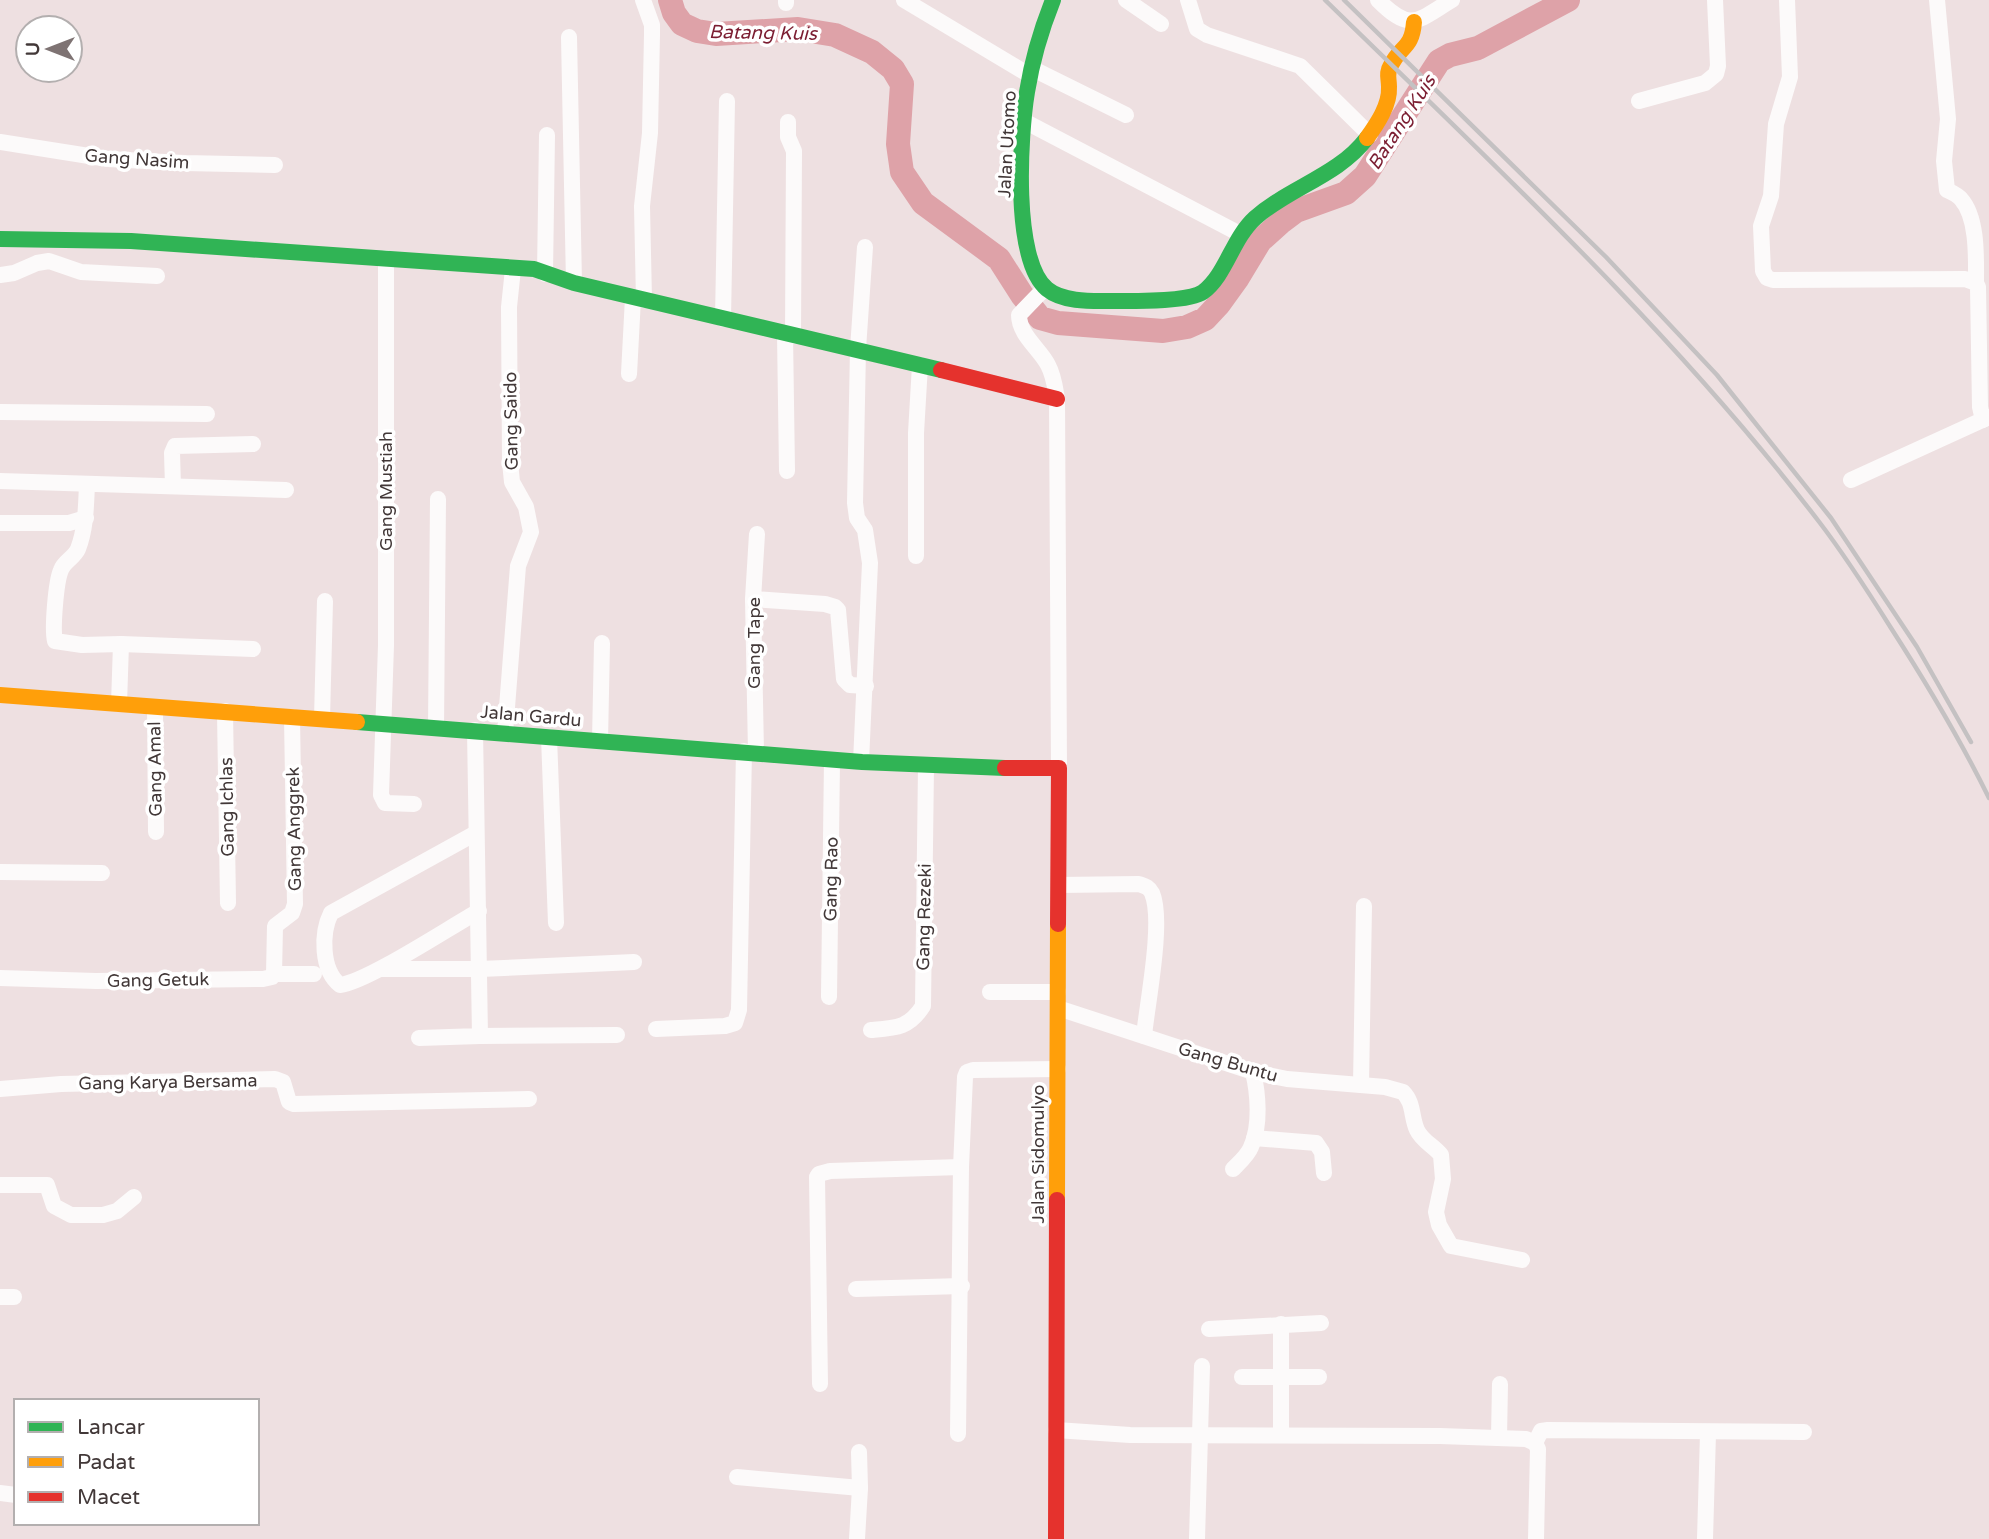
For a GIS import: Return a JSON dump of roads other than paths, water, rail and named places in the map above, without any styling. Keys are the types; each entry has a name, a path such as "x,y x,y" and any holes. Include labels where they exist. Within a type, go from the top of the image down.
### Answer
{"street":[{"path":"629,374 639,299 642,206 650,133 652,25 643,0"},
{"path":"904,0 1032,73 1126,115"},
{"name":"Jalan Utomo","path":"1041,293 1026,245 1022,201 1024,121 1038,43 1053,0"},
{"path":"1126,0 1161,24"},
{"path":"1188,0 1195,27 1201,33 1300,66 1370,135"},
{"path":"1378,0 1403,20 1414,22 1452,0"},
{"path":"1639,101 1705,83 1716,74 1718,66 1714,0"},
{"path":"1787,0 1790,77 1776,124 1771,195 1762,226 1765,275 1773,280 1965,279 1976,283"},
{"path":"1851,480 1986,419 1980,407 1976,242 1961,197 1947,190 1944,179 1948,119 1937,0"},
{"path":"1059,768 1057,399 1049,367 1019,324 1019,315 1041,293 1084,300 1194,297 1206,290 1214,281 1240,234 1264,211 1286,195 1345,162 1370,135 1390,88 1386,74 1414,37 1414,22"},
{"path":"569,37 574,283"},
{"path":"723,319 727,101"},
{"path":"1024,121 1240,234"},
{"path":"787,471 794,150 788,137 788,122"},
{"path":"545,274 547,135"},
{"name":"Gang Nasim","path":"0,142 108,159 275,164"},
{"path":"0,239 131,241 534,269 574,283 858,349 1057,399"},
{"path":"861,762 870,563 865,530 855,514 855,503 858,349 865,247"},
{"name":"Gang Mustiah","path":"386,258 386,645 382,801 391,804 414,804"},
{"path":"0,275 37,262 49,261 81,272 157,276"},
{"name":"Gang Saido","path":"505,733 517,566 531,532 526,507 512,482 510,462 509,307 513,269"},
{"path":"916,556 920,365"},
{"path":"0,412 207,414"},
{"path":"173,486 172,453 175,446 253,443"},
{"path":"0,481 286,490"},
{"path":"87,484 86,518 76,553 61,569 54,638 58,643 253,649"},
{"path":"436,728 438,499"},
{"path":"0,523 69,523 86,518"},
{"name":"Gang Tape","path":"656,1029 731,1025 737,1020 757,534"},
{"path":"753,598 835,607 838,610 844,679 850,685 866,686"},
{"path":"322,719 325,601"},
{"path":"600,741 602,643"},
{"path":"119,704 121,644"},
{"name":"Jalan Gardu","path":"0,695 750,751 861,762 982,769 1059,768"},
{"name":"Gang Amal","path":"155,707 156,832"},
{"name":"Gang Ichlas","path":"226,711 228,903"},
{"name":"Gang Anggrek","path":"274,974 275,926 290,915 295,904 292,717"},
{"path":"475,730 480,1036"},
{"path":"549,737 556,923"},
{"name":"Gang Rao","path":"829,997 832,760"},
{"name":"Gang Rezeki","path":"871,1030 906,1025 916,1018 923,1006 926,766"},
{"name":"Jalan Sidomulyo","path":"1056,1539 1059,768"},
{"path":"476,833 331,913 326,932 329,973 340,985 345,984 379,968 479,911"},
{"path":"0,872 102,873"},
{"path":"1059,885 1139,884 1148,888 1154,901 1155,934 1144,1036"},
{"path":"1362,1085 1364,906"},
{"path":"379,968 480,969 634,962"},
{"name":"Gang Getuk","path":"0,978 85,981 269,979 274,974 314,974"},
{"name":"Gang Buntu","path":"990,992 1058,1000 1144,1036 1253,1072 1287,1079 1385,1087 1403,1092 1413,1108 1416,1129 1441,1155 1443,1179 1436,1212 1439,1225 1451,1245 1522,1260"},
{"path":"419,1038 617,1035"},
{"path":"958,1434 962,1286 961,1167 965,1077 967,1072 1058,1069"},
{"path":"1233,1169 1251,1147 1254,1138 1257,1097 1253,1072"},
{"name":"Gang Karya Bersama","path":"0,1088 275,1079 283,1082 289,1102 294,1104 529,1099"},
{"path":"1254,1138 1316,1143 1322,1152 1324,1173"},
{"path":"820,1384 817,1177 830,1171 961,1167"},
{"path":"0,1185 47,1185 54,1206 71,1215 113,1213 134,1197"},
{"path":"856,1289 962,1286"},
{"path":"1209,1329 1321,1323"},
{"path":"1281,1324 1281,1434"},
{"path":"1197,1539 1202,1366"},
{"path":"1242,1377 1319,1377"},
{"path":"1499,1437 1500,1384"},
{"path":"1056,1430 1130,1435 1281,1434 1526,1439 1535,1443 1539,1458 1536,1539"},
{"path":"1535,1443 1541,1431 1548,1430 1804,1432"},
{"path":"1705,1539 1708,1433"},
{"path":"857,1539 859,1452"},
{"path":"737,1477 860,1488"}],"waterway":[{"name":"Batang Kuis","path":"670,0 674,13 682,24 697,31 716,34 798,29 835,35 872,52 893,69 902,84 898,144 902,172 923,203 999,259 1040,318 1058,323 1163,331 1187,327 1205,319 1237,279 1260,241 1280,223 1296,211 1346,193 1365,176 1439,61 1450,55 1478,48 1568,0"}],"railway":[{"path":"1325,0 1519,189 1645,318 1764,453 1820,523 1866,588 1943,712 1989,798"},
{"path":"1344,0 1606,257 1717,375 1831,518 1917,647 1971,742"}]}
